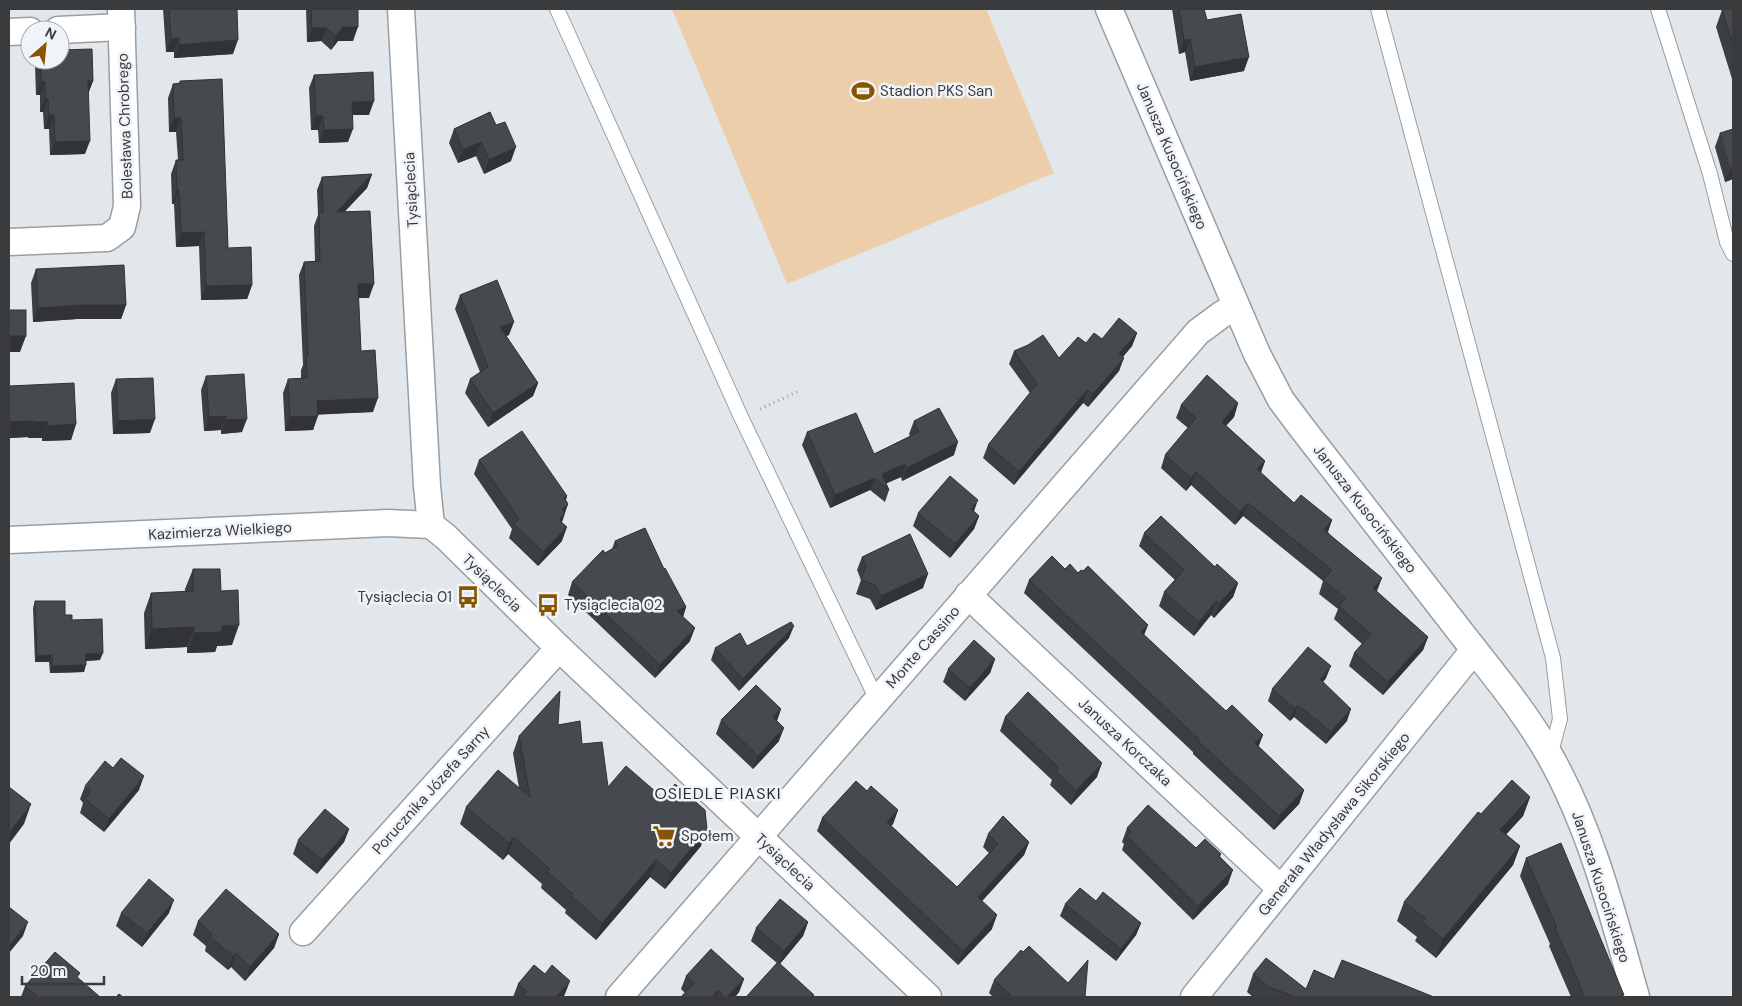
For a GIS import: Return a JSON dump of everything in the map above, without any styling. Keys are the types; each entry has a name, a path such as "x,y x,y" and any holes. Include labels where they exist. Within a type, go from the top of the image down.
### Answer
{"street":[{"name":"Tysiąclecia","path":"401,9 427,486 431,525 446,537 559,648 928,997"},
{"name":"Janusza Kusocińskiego","path":"1108,9 1257,354 1281,400 1474,650 1513,697 1550,756 1572,799 1593,852 1636,997"},
{"name":"Bolesława Chrobrego","path":"9,242 107,238 122,227 127,206 121,18 70,28"},
{"name":"Monte Cassino","path":"619,997 1198,332 1236,306"},
{"name":"Kazimierza Wielkiego","path":"9,540 388,523 431,525"},
{"name":"Janusza Korczaka","path":"968,595 1281,889"},
{"name":"Porucznika Józefa Sarny","path":"303,932 559,648"},
{"name":"Generała Władysława Sikorskiego","path":"1194,997 1474,650"}],"lane":[{"path":"557,9 741,417 877,700"},
{"path":"1378,9 1553,658 1560,718 1550,756"},
{"path":"1658,9 1710,174 1727,242 1733,254"}],"path":[{"path":"741,417 799,391"}],"shaded area":[{"name":"Stadion PKS San","path":"672,9 986,9 1054,173 787,284"}],"building":[{"path":"169,9 237,9 238,40 179,45 179,38 171,39"},
{"path":"311,9 358,9 358,27 343,27 336,36 326,28 312,28"},
{"path":"1179,9 1204,9 1207,20 1241,14 1249,57 1195,67 1190,39 1184,40"},
{"path":"1733,9 1733,44 1722,10"},
{"path":"92,49 93,81 88,81 90,141 55,142 54,115 49,115 48,98 45,98 45,82 41,82 40,70 70,70 70,50"},
{"path":"373,72 374,101 352,102 353,129 324,130 323,116 316,116 314,75"},
{"path":"222,79 228,248 251,247 252,285 206,286 204,232 181,233 176,160 183,160 181,118 174,118 173,84 180,83 180,81"},
{"path":"490,112 496,125 505,122 516,147 489,160 481,142 463,150 454,129"},
{"path":"1733,129 1733,167 1730,168 1720,133"},
{"path":"372,174 337,212 370,211 374,284 358,284 361,351 375,350 378,398 317,401 318,416 290,417 288,379 307,378 306,356 308,356 304,262 320,261 319,212 323,212 322,177"},
{"path":"124,265 126,305 38,308 36,269"},
{"path":"497,280 514,322 500,327 538,383 493,413 470,379 488,367 460,295"},
{"path":"9,310 26,310 26,336 9,336"},
{"path":"1119,318 1137,333 1119,354 1124,358 1093,394 1087,390 1019,472 988,445 1037,384 1014,351 1028,345 1043,335 1059,358 1078,337 1086,343 1094,333 1102,339"},
{"path":"244,374 247,419 226,420 226,416 209,417 206,376"},
{"path":"1207,375 1238,403 1222,422 1265,461 1257,469 1294,503 1301,495 1332,520 1324,530 1382,578 1373,588 1428,637 1388,682 1354,653 1371,634 1339,606 1345,598 1323,580 1332,570 1248,503 1240,512 1196,472 1191,478 1165,455 1196,418 1181,405"},
{"path":"153,378 155,419 118,421 116,379"},
{"path":"74,383 76,424 48,426 48,422 9,422 9,386"},
{"path":"939,408 958,442 907,468 905,464 882,474 889,490 875,478 835,495 807,432 856,413 874,454 919,432 914,421"},
{"path":"522,431 567,496 564,498 568,504 562,510 565,513 559,520 567,527 543,552 514,524 519,519 479,460"},
{"path":"950,476 978,500 971,509 979,516 955,544 918,513"},
{"path":"1161,516 1215,567 1217,564 1238,583 1219,604 1216,601 1199,622 1164,592 1184,570 1144,533"},
{"path":"645,528 664,569 686,607 677,611 695,628 660,665 572,582 603,550 605,553 617,546 615,541"},
{"path":"910,534 928,574 881,596 875,585 861,580 866,566 862,557"},
{"path":"1052,556 1065,569 1070,564 1078,573 1088,566 1148,625 1141,632 1226,711 1232,705 1263,735 1255,743 1304,790 1279,816 1029,580"},
{"path":"193,569 220,569 221,591 238,590 239,625 222,626 222,632 194,633 194,627 152,629 151,593 193,591"},
{"path":"35,601 65,601 65,615 72,615 72,620 102,619 103,653 86,654 86,665 52,666 52,655 37,656"},
{"path":"791,622 794,626 743,679 715,648 740,633 747,646"},
{"path":"974,640 995,659 970,688 948,669"},
{"path":"1308,647 1331,666 1320,679 1351,709 1331,732 1298,705 1295,709 1272,689"},
{"path":"756,685 781,709 773,717 784,728 758,756 721,720"},
{"path":"560,691 558,725 580,721 582,744 602,742 608,787 626,766 663,798 675,784 705,810 707,829 671,873 656,860 602,923 571,896 573,894 547,872 550,869 514,837 509,843 466,807 498,770 530,797 519,736"},
{"path":"1028,692 1102,763 1076,791 1056,771 1059,768 1005,717"},
{"path":"121,758 144,776 109,819 85,799 91,791 85,786 105,761 113,768"},
{"path":"1512,780 1530,797 1500,830 1520,846 1443,939 1422,922 1425,918 1404,902 1478,812 1481,814"},
{"path":"856,781 867,791 871,786 898,810 887,822 957,887 998,844 988,834 1003,816 1029,842 978,897 997,915 963,951 822,818"},
{"path":"9,787 31,804 9,833"},
{"path":"1148,805 1196,848 1205,839 1221,854 1219,856 1233,870 1198,906 1127,836 1131,832 1127,828"},
{"path":"325,809 349,829 322,860 298,840"},
{"path":"1561,843 1624,995 1618,997 1585,997 1555,928 1557,928 1526,858"},
{"path":"149,879 174,900 147,933 121,913"},
{"path":"1080,888 1096,901 1103,892 1141,923 1121,949 1065,904"},
{"path":"226,889 279,934 250,967 236,953 233,956 210,937 212,934 198,921"},
{"path":"780,899 808,922 784,951 756,928"},
{"path":"9,907 28,922 9,946"},
{"path":"1029,946 1068,983 1088,960 1085,997 1013,997 994,980 1021,950 1023,952"},
{"path":"711,949 744,979 727,997 718,990 712,997 681,997 694,983 686,976"},
{"path":"55,952 80,973 77,977 100,997 38,997 25,986"},
{"path":"1266,958 1306,989 1314,970 1334,979 1342,960 1434,997 1295,997 1269,987 1253,974"},
{"path":"778,962 814,995 812,997 748,997"},
{"path":"534,965 545,974 552,965 570,981 556,997 522,997 527,991 518,984"}],"place":[{"name":"Stadion PKS San","path":"863,91"},
{"name":"Tysiąclecia 01","path":"468,597"},
{"name":"Tysiąclecia 02","path":"548,605"},
{"name":"Społem","path":"664,836"}],"district":[{"name":"OSIEDLE PIASKI","path":"718,793"}]}
